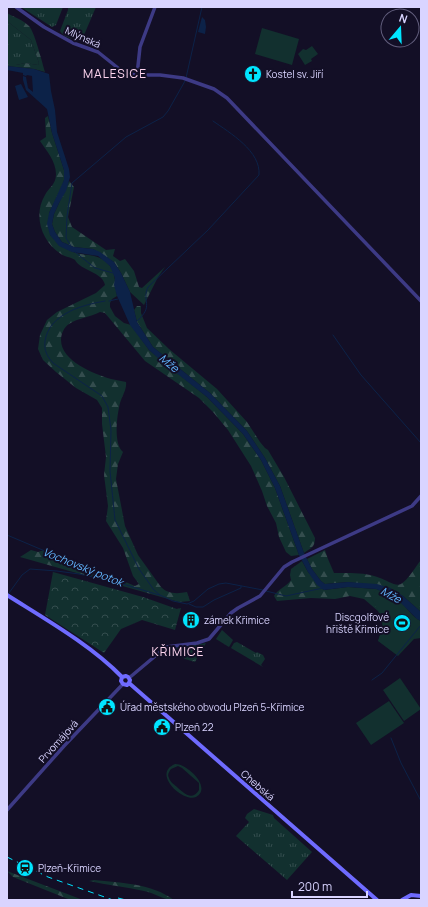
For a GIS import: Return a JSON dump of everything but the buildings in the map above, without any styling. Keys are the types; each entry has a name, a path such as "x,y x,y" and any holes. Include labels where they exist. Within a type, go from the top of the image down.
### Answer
{"main road":[{"path":"7,595 88,648 122,677 126,676 129,678 129,683 127,685 123,684 121,681 122,677"},
{"name":"Chebská","path":"129,683 377,900"},
{"path":"402,900 412,895 421,896"}],"street":[{"name":"Mlýnská","path":"16,7 44,27 73,43 98,52 123,72 137,75 160,75 186,79 214,89 227,98 421,301"},
{"path":"137,75 140,46 155,7"},
{"path":"129,678 162,649 168,646 197,643 209,639 236,609 261,595 284,567 292,562 412,506 421,496"},
{"name":"Prvomájová","path":"7,810 64,746 123,684"}],"green space":[{"path":"21,7 63,7 56,25 52,27"},
{"path":"68,7 96,7 81,42 67,37 60,31"},
{"path":"7,13 29,26 36,41 45,72 34,69 7,66 25,63 38,65 39,63 31,40 7,21"},
{"path":"7,21 31,40 39,63 38,65 25,63 7,65"},
{"path":"262,28 299,39 292,65 255,54"},
{"path":"312,46 318,54 311,59 312,61 305,65 298,54 303,49 306,50"},
{"path":"48,116 65,177 61,189 49,213 50,235 70,251 97,257 110,266 115,280 117,296 112,299 110,307 115,316 124,323 131,325 149,350 207,397 243,434 261,460 275,488 299,555 291,556 286,552 279,537 276,523 267,506 251,466 228,430 199,398 145,361 105,313 100,312 76,320 67,325 62,335 62,348 72,360 80,366 96,374 126,382 125,390 120,403 117,422 118,443 123,452 118,464 116,479 125,526 138,555 161,587 173,593 187,592 190,601 179,602 20,557 31,550 38,552 47,549 135,586 139,584 133,576 123,548 106,521 108,506 104,475 106,457 102,424 102,408 97,400 76,388 56,372 43,360 38,349 40,335 47,320 57,312 96,293 105,285 96,274 82,267 75,260 54,249 48,242 41,227 41,203 56,178 56,169 53,160 40,141 46,137 45,118"},
{"path":"69,181 74,187 68,217 72,227 106,250 115,249 113,256 120,261 125,259 134,271 139,287 142,288 165,267 158,277 144,305 130,292 114,262 93,249 74,247 62,242 55,232 52,224 54,214"},
{"path":"137,306 141,306 141,313 147,328 169,349 217,389 247,422 260,442 268,450 284,477 315,538 312,547 309,550 304,553 280,486 265,458 247,431 210,393 153,347 137,322 134,310"},
{"path":"325,550 334,573 357,573 369,575 396,585 401,584 406,579 421,560 421,612 403,596 390,588 348,582 325,584 312,569 307,559"},
{"path":"302,561 308,572 324,590 348,587 376,589 388,594 405,643 378,641 383,626 383,620 378,611 364,599 350,596 335,599 311,598 277,601 274,596 291,580 291,569"},
{"path":"53,572 143,597 177,609 181,608 175,630 142,620 121,629 104,653 45,615"},
{"name":"Discgolfové hřiště Křimice","path":"376,589 388,594 402,603 415,617 421,621 421,638 414,639 398,656 378,641 382,628 382,619 371,598"},
{"path":"222,630 233,640 229,647 216,639"},
{"path":"237,642 256,653 257,652 263,655 265,659 261,665 263,667 231,648 234,643"},
{"path":"206,643 195,662 185,659 172,650 173,648"},
{"path":"400,678 421,709 404,721 383,690"},
{"path":"389,701 404,723 371,745 356,723"},
{"path":"175,764 185,767 191,771 200,782 200,793 196,797 191,798 178,792 168,780 166,774","holes":["178,766 199,783 199,790 194,795 191,796 183,792 171,782 168,777 171,769"]},
{"path":"254,809 273,815 274,818 312,852 287,880 236,836 249,822 245,818 247,814"},
{"path":"7,871 83,900 68,899 13,877"},
{"path":"94,880 146,887 165,894 174,900 166,899 144,891 89,881"}],"water":[{"path":"202,17 205,20 205,34 198,32"},
{"name":"Mže","path":"7,66 34,69 49,74 57,132 69,169 70,177 66,191 54,214 52,224 55,232 62,242 74,247 93,249 114,262 130,292 137,322 153,347 210,393 247,431 265,458 280,486 304,553 312,569 321,581 325,584 348,582 377,584 390,588 403,596 421,612 421,621 417,619 399,601 376,589 348,587 324,590 317,585 299,555 275,488 261,460 243,434 207,397 149,350 130,325 117,296 114,285 115,278 110,266 98,256 72,252 59,246 50,235 47,224 49,213 64,180 64,170 52,133 47,109 26,90 23,76 26,77 28,88 33,92 32,76 26,76 23,75 23,73 7,70"},
{"path":"21,84 28,97 19,100 15,86"}],"waterway":[{"path":"186,78 202,7"},
{"path":"71,246 66,238 67,216 72,183 126,137 163,117 185,81"},
{"path":"137,321 147,307 146,292 148,287 208,230 259,175 258,166 250,151 236,137 213,121"},
{"path":"75,252 95,268 113,273"},
{"path":"109,301 118,299"},
{"path":"105,301 77,308 60,318 53,324 48,332 45,341 45,348 53,363 102,396 108,407 111,430 110,471 115,520 139,569 154,590 160,595 173,601 187,604 194,601 208,589 219,584 226,583 263,590"},
{"path":"333,335 361,375 421,443"},
{"name":"Vochovský potok","path":"7,535 123,584 159,595"},
{"path":"9,593 22,575 30,569 79,574 120,583"},
{"path":"189,604 196,607 203,607 214,600 241,588 241,586"},
{"path":"266,591 286,596 323,588"},
{"path":"372,680 382,673 421,625"},
{"path":"391,738 401,763 421,801"}],"railway":[{"path":"7,857 48,877 113,900"},
{"path":"118,898 126,900"}],"place":[{"name":"Kostel sv. Jiří","path":"253,74"},
{"name":"zámek Křimice","path":"191,620"},
{"name":"Discgolfové hřiště Křimice","path":"402,623"},
{"name":"Úřad městského obvodu Plzeň 5-Křimice","path":"107,707"},
{"name":"Plzeň 22","path":"162,727"},
{"name":"Plzeň-Křimice","path":"25,868"}],"district":[{"name":"MALESICE","path":"115,74"},
{"name":"KŘIMICE","path":"178,652"}]}
